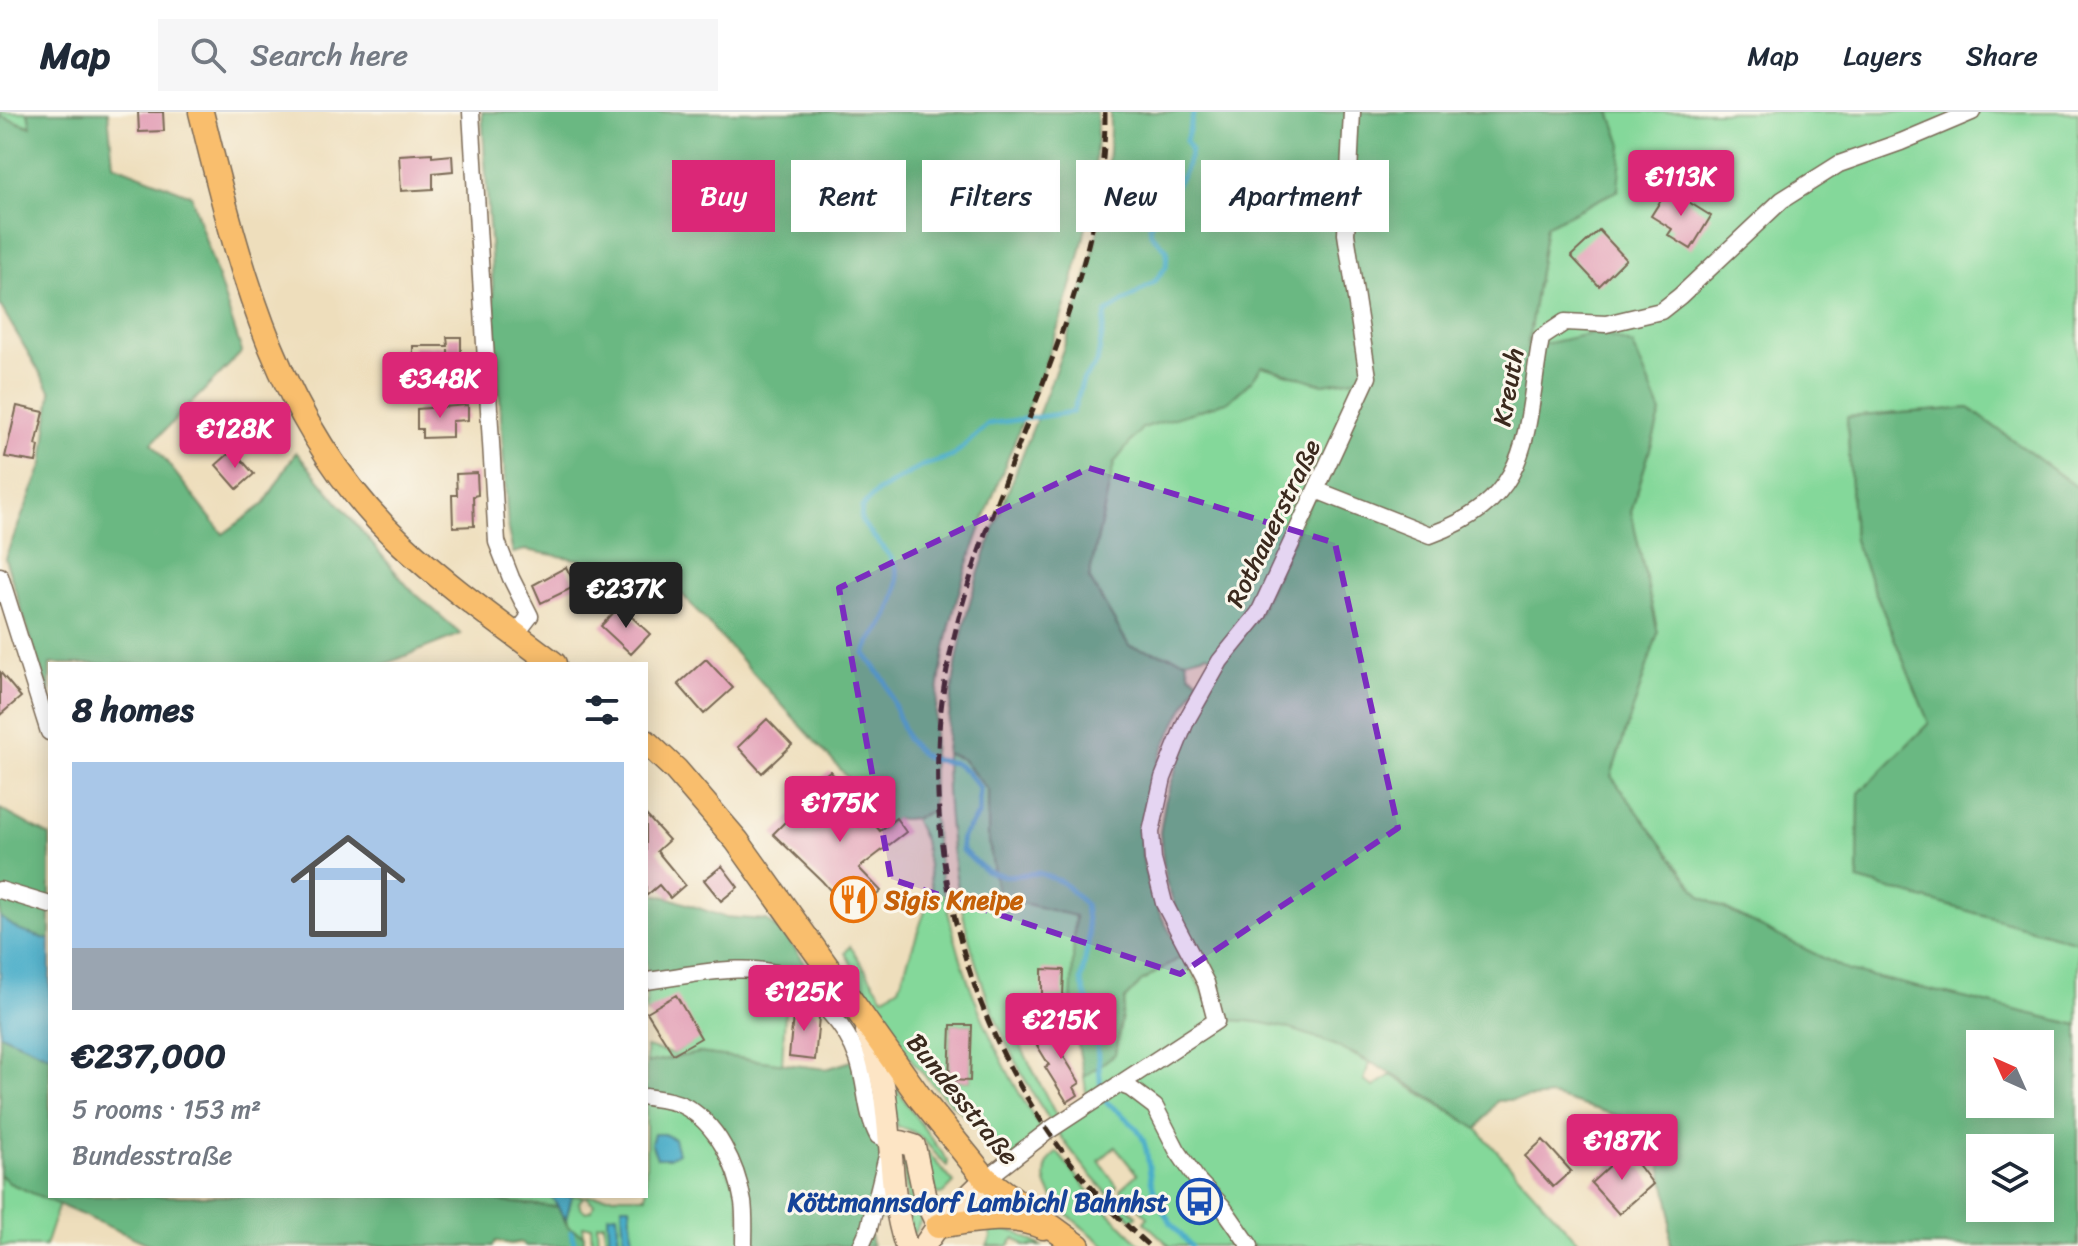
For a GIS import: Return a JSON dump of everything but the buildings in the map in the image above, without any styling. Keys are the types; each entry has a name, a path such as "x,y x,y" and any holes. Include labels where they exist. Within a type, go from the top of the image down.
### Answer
{"main road":[{"path":"201,112 248,287 268,344 299,410 328,457 381,523 428,567 472,601 523,625 552,662"},
{"name":"Bundesstraße","path":"648,744 676,770 737,841 921,1099 986,1179 1076,1244"},
{"path":"857,1011 878,1061 896,1198 906,1246"},
{"path":"890,1144 901,1142 914,1146 931,1236"},
{"path":"931,1236 986,1179"},
{"path":"931,1236 968,1221 1014,1220 1038,1224 1076,1244"}],"street":[{"path":"471,112 497,542 511,578 523,625"},
{"name":"Rothauerstraße","path":"1119,1084 1216,1021 1206,983 1164,903 1157,880 1151,832 1155,806 1186,721 1220,661 1259,613 1368,377 1346,234 1352,112"},
{"name":"Kreuth","path":"1316,490 1430,535 1454,526 1486,506 1514,472 1530,421 1541,338 1565,322 1606,324 1661,311 1782,200 1839,164 1972,112"},
{"path":"0,576 48,729"},
{"path":"0,890 48,904"},
{"path":"648,981 717,972 766,970 794,980 817,998 852,1044 862,1073 871,1123 878,1136 890,1144 869,1228 861,1246"},
{"path":"986,1179 1060,1123 1119,1084 1130,1088 1155,1107 1177,1150 1198,1181 1222,1206 1250,1246"},
{"path":"648,1097 681,1104 704,1120 721,1142 744,1203 744,1246"}],"highlighted area":[{"path":"1089,468 1335,543 1398,828 1180,974 891,879 839,588"}],"green space":[{"path":"0,112 28,112 32,127 0,116"},
{"path":"28,112 108,112 113,164 191,195 242,352 152,443 223,534 264,504 296,452 409,588 461,634 390,662 48,662 48,693 5,558 43,464 51,392 0,305 0,116 31,127"},
{"path":"482,112 1097,112 1095,160 1076,160 1076,232 1085,232 1070,291 984,519 948,633 935,721 933,810 914,819 896,819 879,831 859,790 659,569 595,587 581,560 525,550 513,553 508,530"},
{"path":"1110,112 1610,112 1622,145 1618,190 1546,226 1527,348 1597,332 1633,345 1661,413 1631,512 1658,633 1611,776 1701,897 1849,971 2078,1025 2078,1246 1670,1246 1670,1208 1655,1137 1639,1122 1552,1096 1497,1101 1477,1129 1387,1071 1318,1039 1284,1027 1249,1021 1216,1021 1165,879 1160,833 1165,802 1220,661 1259,613 1367,377 1323,384 1262,366 1229,401 1142,428 1114,463 1089,578 1129,646 1186,660 1190,674 1199,680 1159,760 1143,814 1145,871 1154,901 1184,955 1141,982 1125,999 1115,1054 1084,1077 1071,1008 1075,916 998,897 988,836 988,790 962,759 946,753 956,663 971,597 1064,348 1098,232 1185,232 1185,160 1108,160"},
{"path":"1610,112 2078,112 2078,488 1969,408 1847,417 1854,540 1929,723 1859,794 1858,880 2078,942 2078,1025 1849,971 1701,897 1611,776 1658,633 1631,512 1661,413 1527,349 1546,226 1622,145"},
{"path":"1262,366 1323,384 1368,377 1259,613 1220,661 1208,654 1186,660 1129,646 1089,578 1114,463 1142,428 1229,401"},
{"path":"1969,408 2078,488 2078,942 1858,880 1859,793 1929,723 1854,540 1847,417"},
{"path":"946,753 962,759 988,790 988,836 998,897 1075,915 1071,1008 1030,1008 1029,1028 1015,1035 1060,1123 1088,1105 1084,1077 1115,1054 1125,999 1141,982 1184,955 1217,1021 1257,1021 1314,1037 1369,1063 1364,1081 1374,1087 1391,1075 1477,1129 1582,1246 1170,1246 1144,1222 1148,1217 1120,1189 1137,1174 1115,1147 1099,1161 1117,1186 1112,1191 1137,1216 1133,1220 1087,1171 1049,1119 1017,1064 991,1006 971,946 957,884 949,820"},
{"path":"0,809 48,835 48,939 20,931 0,917"},
{"path":"933,810 945,896 968,979 1001,1058 1044,1134 1011,1158 948,1101 914,1063 886,1023 845,953 850,946 883,997 899,987 932,890 924,840 914,819","holes":["951,1025 971,1025 970,1081 949,1080"]},
{"path":"648,892 724,917 767,920 788,939 828,996 817,998 766,970 648,981"},
{"path":"717,972 787,977 782,1064 699,1053 648,1063 648,1048 673,1054 700,1037 648,1013 648,981"},
{"path":"0,1034 48,1055 48,1198 487,1198 558,1207 568,1227 584,1235 584,1246 526,1246 520,1242 496,1241 493,1246 153,1246 9,1183 0,1174"},
{"path":"699,1053 826,1069 858,1059 878,1136 891,1217 871,1221 872,1246 744,1246 743,1203 704,1120 648,1098 648,1063"},
{"path":"892,1079 948,1161 947,1166 919,1136 896,1127"},
{"path":"648,1098 704,1120 735,1174 744,1246 633,1246 630,1206 622,1206 624,1246 619,1246 617,1214 608,1216 610,1246 606,1246 604,1223 597,1224 598,1246 592,1246 591,1226 583,1226 584,1235 568,1227 566,1219 571,1198 582,1198 580,1207 586,1212 592,1210 594,1204 587,1198 648,1198"},
{"path":"922,1146 954,1183 943,1194 932,1193"},
{"path":"906,1150 923,1217 911,1238 902,1152"},
{"path":"1057,1152 1098,1202 1142,1246 1106,1246 1058,1204 1045,1178 1047,1165"},
{"path":"0,1174 9,1183 59,1204 45,1246 0,1246"},
{"path":"487,1198 552,1198 558,1207"},
{"path":"990,1229 1016,1232 1041,1246 1025,1246 1015,1238 1008,1246 987,1246 991,1238"}],"water":[{"path":"0,917 20,931 48,939 48,1055 0,1034"},
{"path":"654,1134 664,1134 674,1139 678,1153 669,1158 657,1158 651,1143"},
{"path":"552,1198 571,1198 566,1219"},
{"path":"622,1206 630,1206 633,1246 624,1246"},
{"path":"617,1214 619,1246 610,1246 608,1215"}],"waterway":[{"path":"1101,1089 1095,1023 1081,981 1089,938 1085,904 1062,882 1039,873 1006,876 986,871 962,850 961,838 979,814 979,787 966,771 954,763 929,759 907,739 885,681 865,654 890,610 896,591 897,572 889,555 861,520 862,507 878,491 922,466 953,456 988,424 1073,412 1083,380 1097,363 1106,313 1154,282 1166,267 1167,250 1151,234 1150,226 1185,171 1191,151 1186,141 1194,112"},
{"path":"1105,1101 1142,1137 1159,1204 1191,1246"},
{"path":"571,1232 575,1246"}],"railway":[{"path":"1105,112 1102,166 1094,220 1081,272 1046,376 987,528 956,628 945,679 939,730 938,802 946,874 962,944 985,1012 1015,1077 1053,1139 1098,1195 1149,1246"}],"place":[{"name":"Sigis Kneipe","path":"853,900"},
{"name":"Köttmannsdorf Lambichl Bahnhst","path":"1199,1202"}]}
